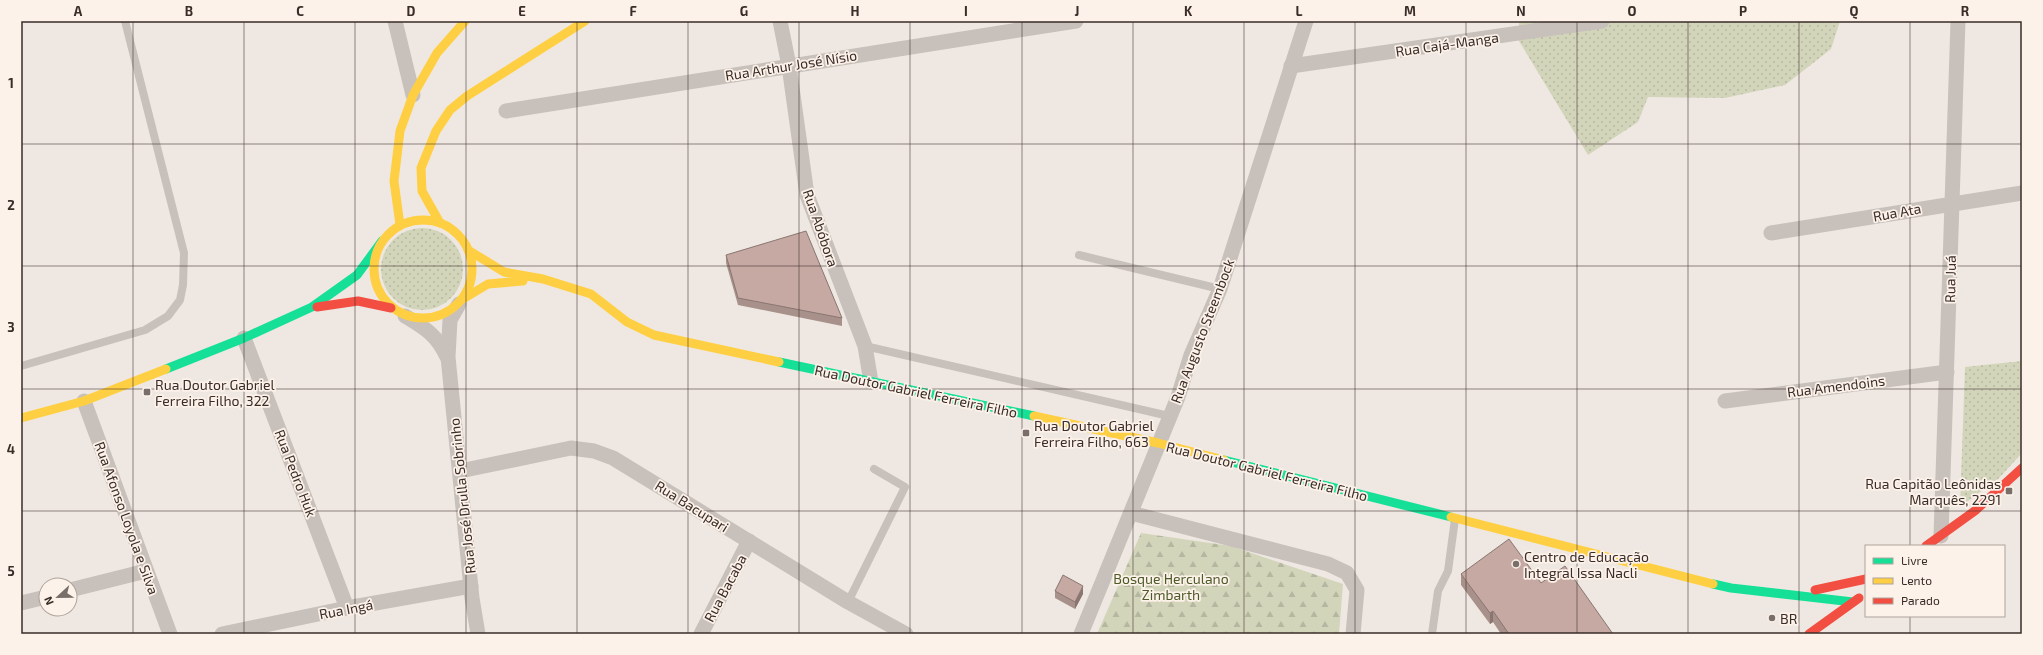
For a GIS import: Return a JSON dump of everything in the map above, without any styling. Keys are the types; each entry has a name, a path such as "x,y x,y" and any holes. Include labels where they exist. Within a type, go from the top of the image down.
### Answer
{"main road":[{"path":"400,224 394,181 400,131 413,96 437,53 465,21"},
{"path":"440,222 422,190 420,168 436,131 450,110 467,96 586,21"},
{"path":"21,418 84,401 244,338 312,307 357,275 382,240 390,231 400,224 413,220 440,222 457,233 468,250 472,263 472,276 469,288 461,302 443,315 424,319 404,316 391,308 381,297 375,283 373,268 375,254 382,240"},
{"name":"Rua Doutor Gabriel Ferreira Filho","path":"468,250 504,272 543,279 591,294 627,322 654,335 1158,442 1731,588 1853,602"},
{"name":"Rua Doutor Gabriel Ferreira Filho","path":"461,302 488,284 543,279"},
{"path":"312,307 358,301 391,308"},
{"path":"1928,545 1969,518 1997,494 2022,468"},
{"name":"Rua Doutor Gabriel Ferreira Filho","path":"1790,595 1861,582 1865,580"},
{"path":"1818,628 1865,593"},
{"path":"1790,595 1805,602 1809,607"}],"street":[{"path":"395,21 413,96"},
{"name":"Rua Abóbora","path":"780,21 789,66 807,195 865,346 871,382"},
{"name":"Rua Arthur José Nísio","path":"506,111 789,66 1037,24 1076,21"},
{"name":"Rua Augusto Steembock","path":"1081,634 1131,513 1158,442 1178,397 1191,355 1220,289 1306,21"},
{"name":"Rua Cajá-Manga","path":"1291,66 1602,21"},
{"name":"Rua Juá","path":"1941,536 1948,372 1958,21"},
{"name":"Rua Ata","path":"1771,233 2022,192"},
{"name":"Rua José Drulla Sobrinho","path":"461,302 450,320 448,357 471,586 478,634"},
{"name":"Rua José Drulla Sobrinho","path":"404,316 427,329 440,343 448,357"},
{"name":"Rua Pedro Huk","path":"244,338 347,608"},
{"name":"Rua Amendoins","path":"1725,401 1948,372"},
{"name":"Rua Afonso Loyola e Silva","path":"84,401 170,634"},
{"name":"Rua Bacupari","path":"460,471 571,448 594,451 613,458 848,602 906,634"},
{"path":"1131,513 1328,564 1347,573 1357,590 1353,634"},
{"name":"Rua Bacaba","path":"701,634 750,542"},
{"path":"78,588 146,571"},
{"name":"Rua Ingá","path":"222,634 347,608 471,586"},
{"path":"21,603 38,599"}],"lane":[{"path":"21,366 145,330 168,316 180,300 183,285 184,253 125,21"},
{"path":"1079,255 1220,289"},
{"path":"865,346 1169,416"},
{"path":"848,602 905,487 874,469"},
{"path":"1432,634 1438,591 1448,571 1456,519"}],"green space":[{"path":"1519,21 1840,21 1831,49 1785,85 1725,98 1648,97 1638,122 1588,155 1519,41"},
{"path":"422,228 438,231 451,240 460,253 463,269 460,285 451,298 438,307 422,310 406,307 393,298 384,285 381,269 384,253 393,240 406,231"},
{"path":"2022,361 2022,453 1999,478 1960,507 1965,367"},
{"name":"Bosque Herculano Zimbarth","path":"1141,533 1231,546 1343,584 1339,634 1097,634"}],"building":[{"path":"806,231 842,318 738,298 726,255"},
{"path":"1509,539 1541,583 1565,566 1613,634 1509,634 1493,611 1490,613 1461,574"},
{"path":"1063,575 1083,586 1075,602 1055,591"}],"traffic: fast":[{"path":"166,369 244,338 312,307 357,275 382,241"},
{"path":"779,362 1034,416"},
{"path":"1224,460 1451,517"},
{"path":"1713,584 1731,588 1853,602"}],"traffic: slow":[{"path":"400,225 394,181 400,131 413,95 437,53 465,21"},
{"path":"440,223 422,191 421,168 436,131 450,110 467,96 585,21"},
{"path":"423,220 442,223 458,234 469,250 472,269 469,288 458,304 442,315 423,318 404,315 388,304 377,288 374,269 377,250 388,234 404,223 423,220"},
{"path":"468,250 504,272 543,279 591,294 627,322 654,335 779,362"},
{"path":"463,299 488,284 523,281"},
{"path":"21,418 84,401 166,369"},
{"path":"1034,416 1158,443 1224,460"},
{"path":"1451,517 1713,584"}],"traffic: jam":[{"path":"317,307 358,301 391,308"},
{"path":"1927,545 1976,510 2022,468"},
{"path":"1815,590 1865,579"},
{"path":"1809,634 1859,598"}],"place":[{"name":"Rua Doutor Gabriel Ferreira Filho, 322","path":"147,392"},
{"name":"Rua Doutor Gabriel Ferreira Filho, 663","path":"1026,433"},
{"name":"Rua Capitão Leônidas Marquês, 2291","path":"2009,491"},
{"name":"Centro de Educação Integral Issa Nacli","path":"1516,564"},
{"name":"BR","path":"1772,618"}]}
